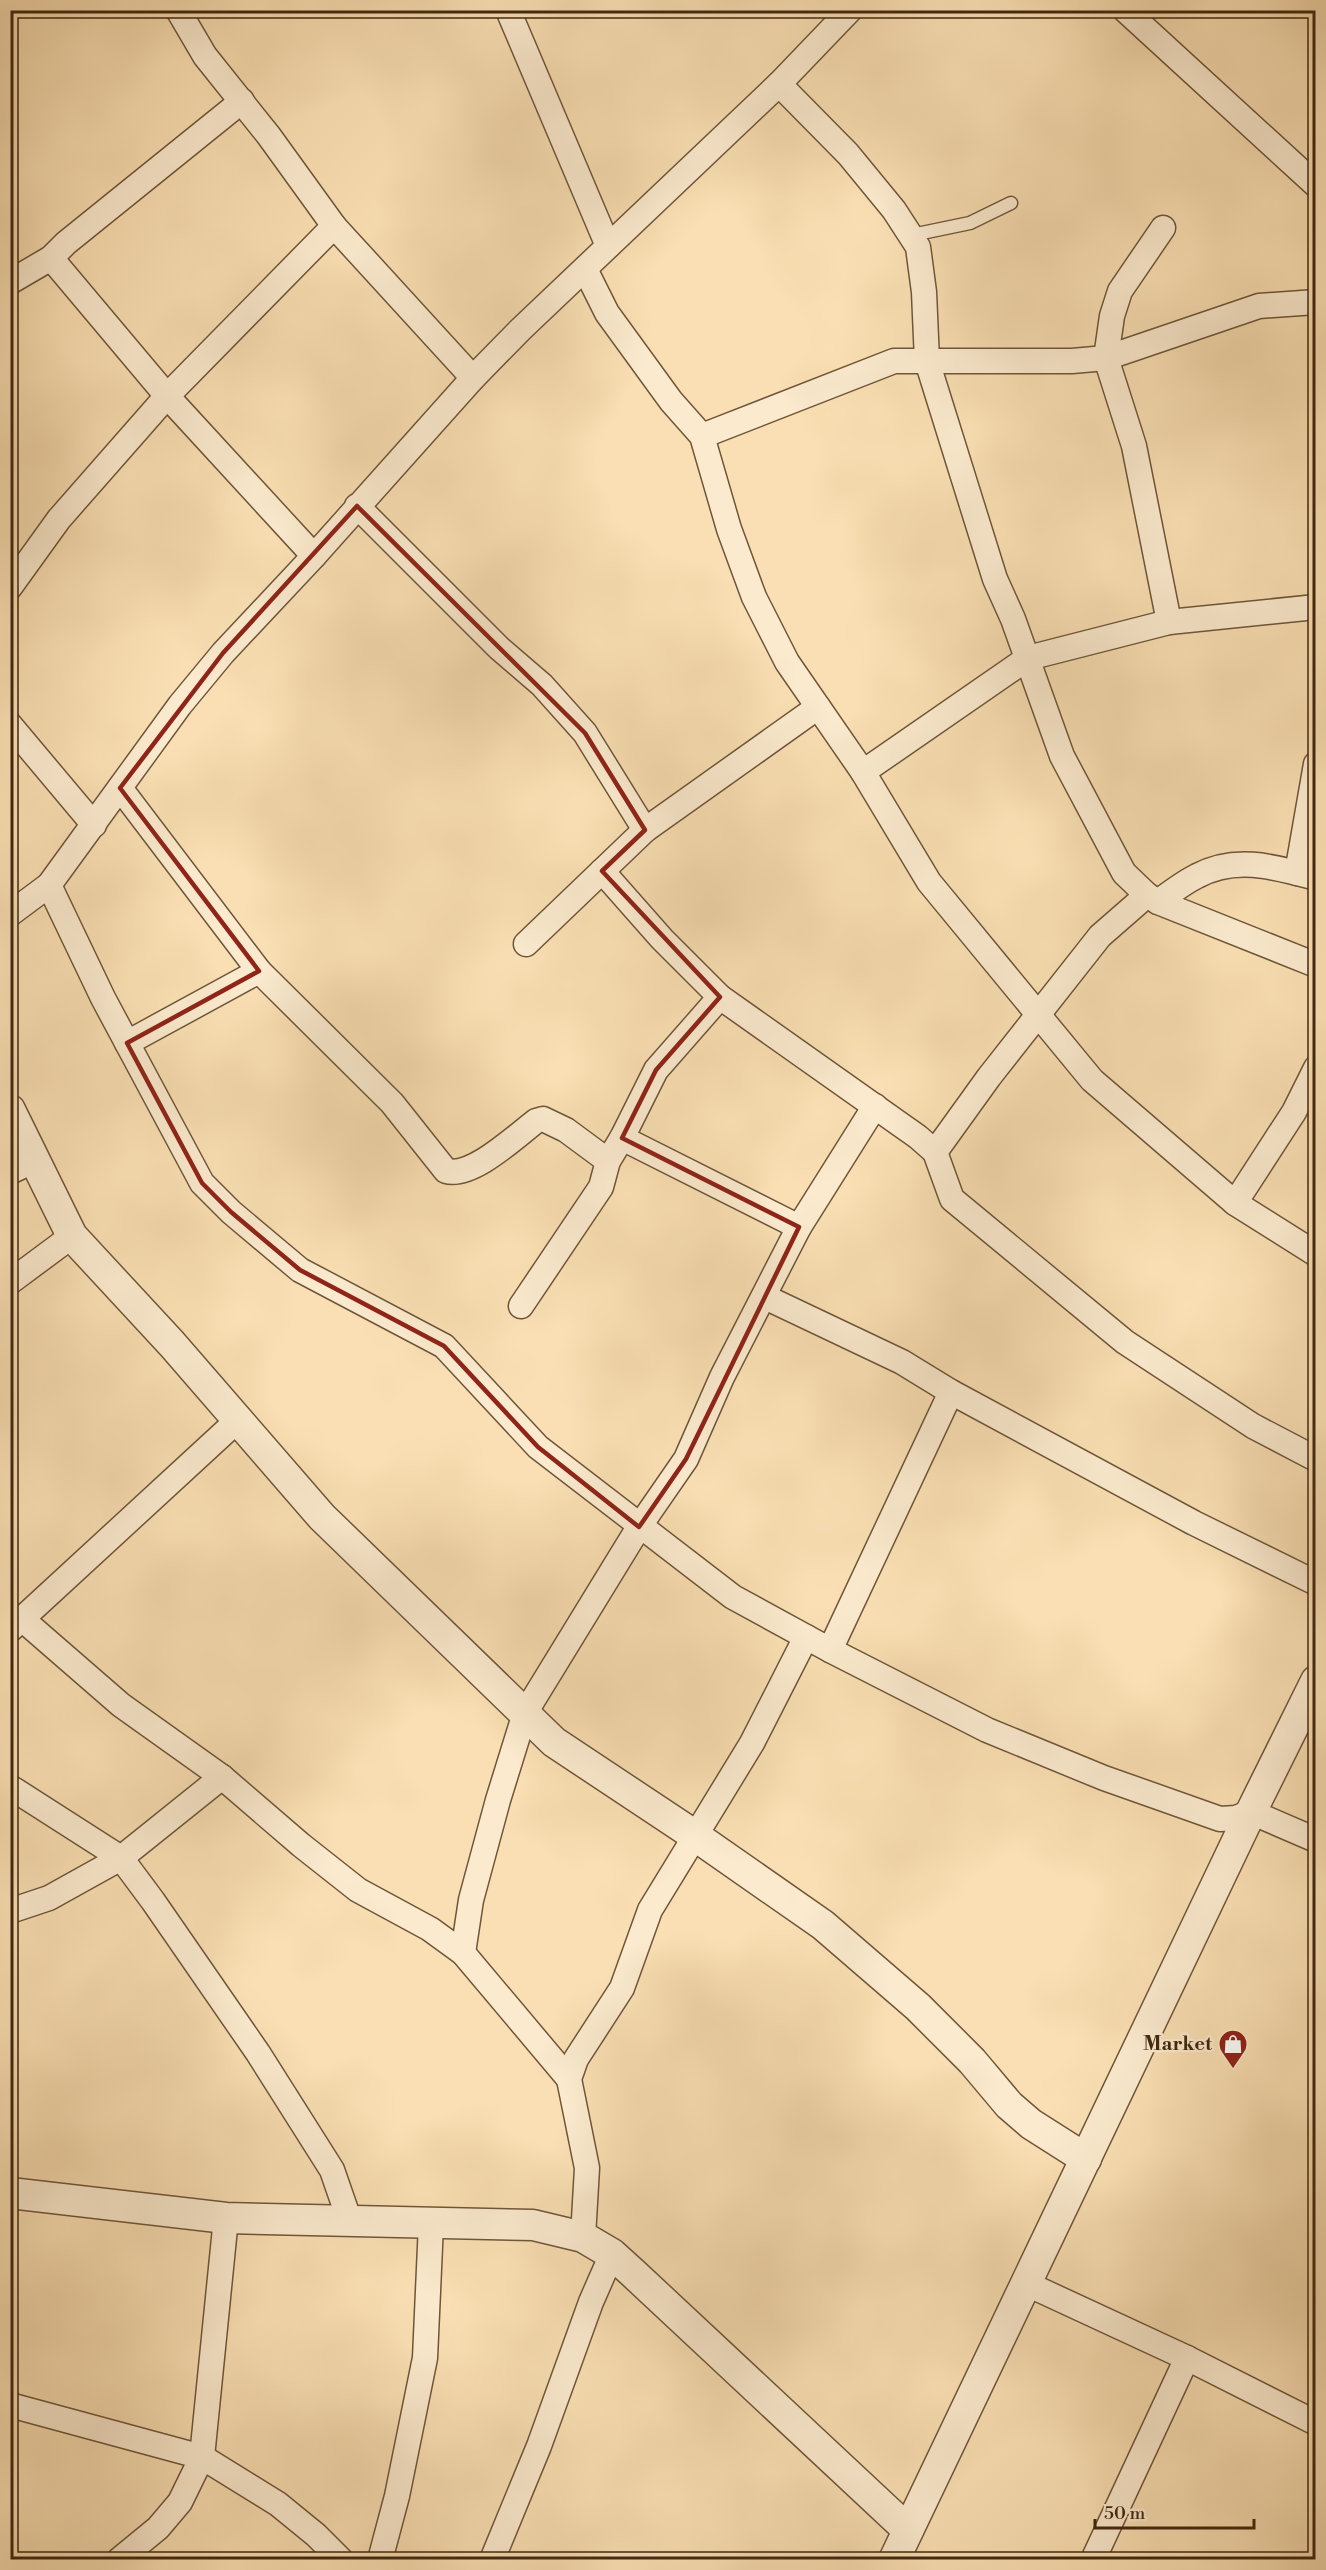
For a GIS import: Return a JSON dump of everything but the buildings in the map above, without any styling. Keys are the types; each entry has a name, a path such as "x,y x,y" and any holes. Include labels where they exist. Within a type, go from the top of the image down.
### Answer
{"street":[{"path":"178,10 205,56 242,101 334,226 473,378"},
{"path":"508,10 608,246"},
{"path":"10,914 49,885 180,705 223,653 314,556 473,378 779,84 850,10"},
{"path":"1125,10 1316,184"},
{"path":"779,84 848,154 894,210 918,247 927,361 995,579 1028,658 1062,756 1124,873 1152,899 1316,965"},
{"path":"10,282 51,258 66,243 242,101"},
{"path":"10,587 59,519 167,396 334,226"},
{"path":"1163,228 1120,291 1112,316 1106,358 1134,446 1169,622"},
{"path":"51,258 167,396 314,556"},
{"path":"585,269 607,313 671,401 702,436 729,529 753,597 787,662 863,772 929,882 1040,1014 1064,1048 1092,1080 1234,1203 1316,1254"},
{"path":"702,436 894,361 1072,361 1106,358 1259,306 1315,304"},
{"path":"357,506 499,648 542,685 585,733 645,830"},
{"path":"863,772 1028,658 1169,622 1316,607"},
{"path":"526,944 645,830 818,707"},
{"path":"10,725 94,825"},
{"path":"935,1152 989,1077 1100,936 1152,899 1197,875 1231,863 1267,865 1306,875 1316,764"},
{"path":"120,788 259,971 392,1102 446,1171 461,1172 477,1164 536,1121 543,1119 566,1130 608,1161"},
{"path":"602,871 662,939 720,997 918,1137 935,1152 952,1199 1125,1342 1253,1426 1316,1459"},
{"path":"49,885 127,1043 202,1183 231,1212 300,1270 444,1346 538,1447 639,1527 733,1597 830,1650 987,1730 1104,1778 1220,1819 1236,1818 1251,1812 1316,1840"},
{"path":"127,1043 259,971"},
{"path":"521,1306 588,1210 601,1187 608,1161 656,1070 720,997"},
{"path":"1234,1203 1294,1113 1316,1068"},
{"path":"463,1953 471,1900 498,1800 525,1713 639,1527 686,1459 722,1377 799,1227 875,1106"},
{"path":"10,1110 23,1166 72,1236 239,1419 322,1517 554,1742 694,1835 823,1925 918,2007 972,2061 1009,2105 1031,2124 1086,2159"},
{"path":"622,1138 799,1227"},
{"path":"10,1282 72,1236"},
{"path":"765,1297 902,1362 951,1392 1194,1522 1316,1583"},
{"path":"830,1650 951,1392"},
{"path":"239,1419 16,1624 121,1705 222,1777 301,1845 358,1890 430,1929 463,1953 569,2079 587,2168 583,2237"},
{"path":"569,2079 576,2059 622,1988 650,1910 752,1743 806,1637"},
{"path":"894,2559 1251,1812 1316,1681"},
{"path":"10,1911 49,1898 121,1858 222,1777"},
{"path":"10,1787 121,1858 153,1900 264,2062 332,2170 349,2219"},
{"path":"10,2193 226,2218 349,2219 431,2224 533,2225 583,2237 612,2254 908,2530"},
{"path":"119,2559 158,2528 180,2502 202,2457 226,2218"},
{"path":"380,2559 397,2496 425,2358 431,2224"},
{"path":"492,2559 539,2446 591,2302 612,2254"},
{"path":"1025,2283 1187,2358 1316,2423"},
{"path":"1093,2559 1187,2358"},
{"path":"10,2405 202,2457 278,2504 341,2559"}],"lane":[{"path":"912,235 970,223 1011,203"}],"highlighted area":[{"path":"357,506 585,733 645,830 602,871 720,997 656,1070 622,1138 799,1227 686,1459 639,1527 538,1447 444,1346 300,1270 231,1212 202,1183 127,1043 259,971 120,788 223,653"}],"place":[{"name":"Market","path":"1233,2070"}]}
